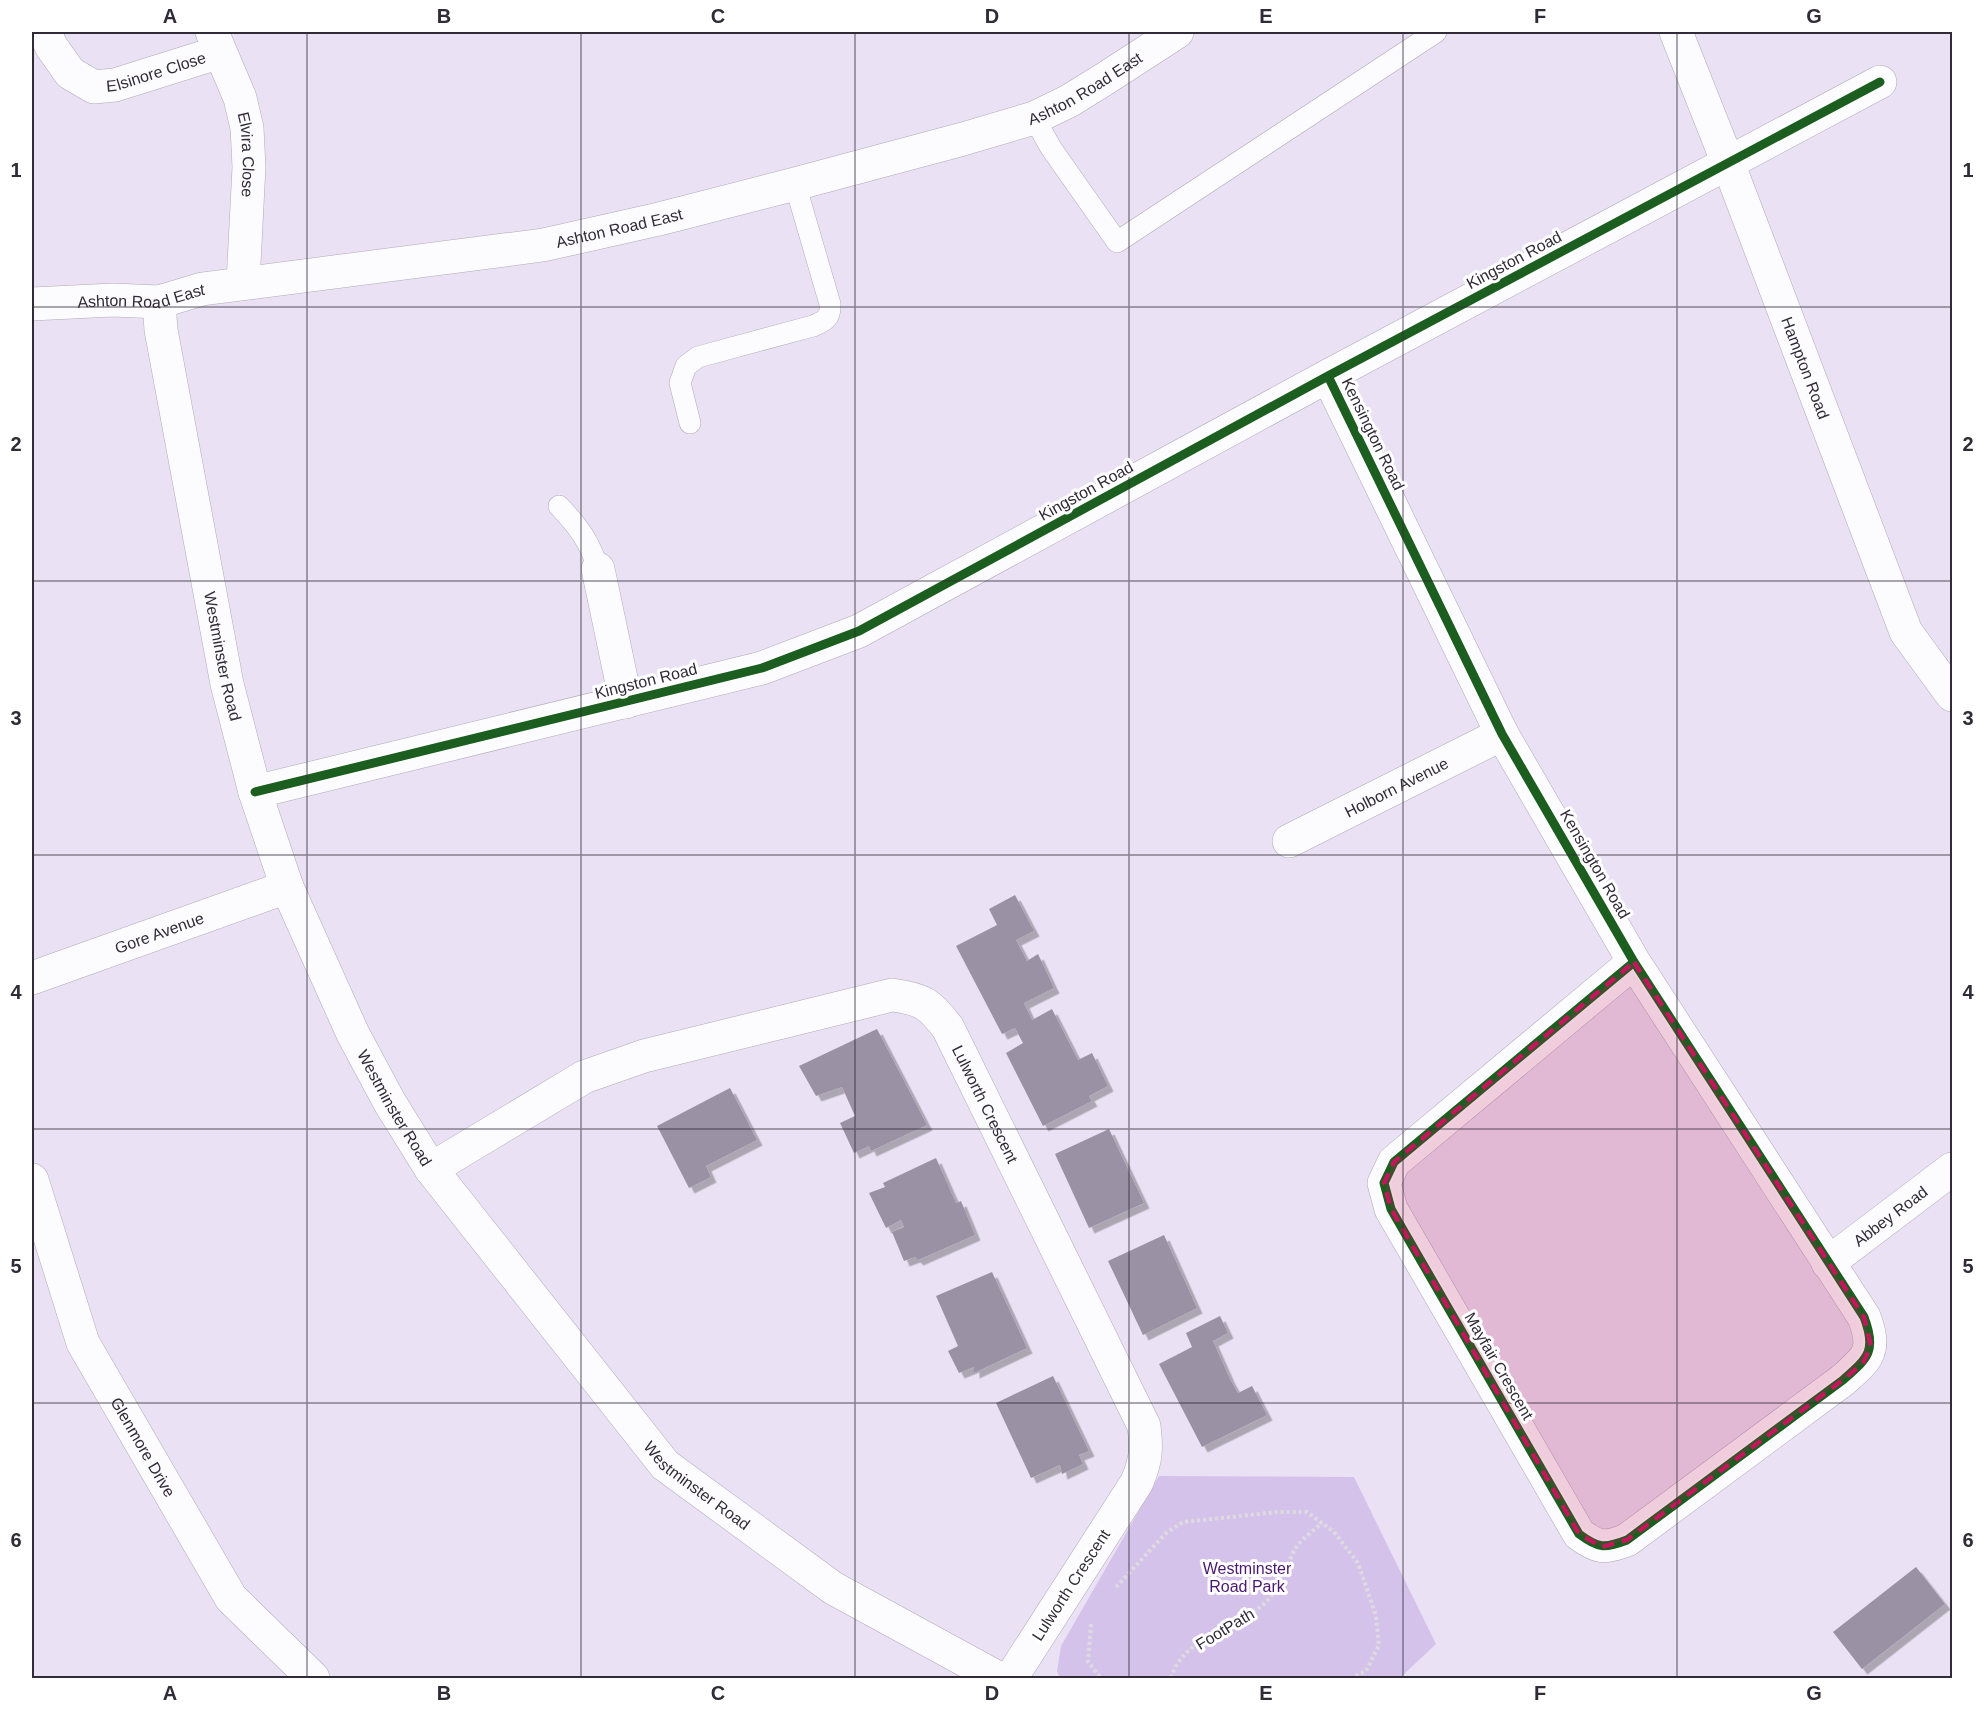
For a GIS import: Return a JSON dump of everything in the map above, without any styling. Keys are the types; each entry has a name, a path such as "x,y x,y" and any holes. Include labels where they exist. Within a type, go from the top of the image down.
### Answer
{"street":[{"name":"Elsinore Close","path":"45,32 51,46 70,73 94,87 115,85 216,42"},
{"name":"Ashton Road East","path":"32,304 113,300 159,302 202,289 543,245 659,219 963,139 1034,118 1069,101 1177,32"},
{"name":"Hampton Road","path":"1676,32 1906,632 1953,695"},
{"name":"Elvira Close","path":"216,42 240,98 247,128 249,167 243,283"},
{"name":"Kingston Road","path":"255,792 762,668 859,632 1328,376 1880,82"},
{"name":"Westminster Road","path":"159,302 160,330 227,684 255,792 287,887 352,1034 390,1103 431,1169 665,1465 833,1588 998,1678"},
{"name":"Kensington Road","path":"1328,376 1502,734 1634,962 1864,1317 1870,1333 1871,1346"},
{"path":"598,569 627,702"},
{"name":"Holborn Avenue","path":"1289,841 1502,734"},
{"name":"Gore Avenue","path":"32,978 287,887"},
{"name":"Mayfair Crescent","path":"1634,962 1394,1162 1384,1183 1391,1209 1579,1534 1591,1543 1602,1547 1613,1546 1627,1540 1844,1380 1863,1363 1871,1346"},
{"name":"Lulworth Crescent","path":"431,1169 584,1077 644,1056 892,995 913,997 933,1009 948,1028 1144,1426 1147,1445 1146,1461 1137,1482 1011,1678"},
{"name":"Abbey Road","path":"1828,1263 1953,1169"},
{"name":"Glenmore Drive","path":"32,1180 83,1343 231,1598 313,1678"}],"lane":[{"path":"1034,118 1051,148 1117,242 1436,32"},
{"path":"690,423 680,383 686,366 698,357 813,326 826,320 831,312 795,184"},
{"path":"559,506 577,525 592,550 598,569"}],"path":[{"path":"1116,1588 1166,1533 1183,1522 1278,1512 1307,1512 1334,1532 1358,1563 1376,1616 1379,1645 1366,1671 1351,1678"},
{"path":"1091,1621 1088,1662 1101,1678"}],"highlighted area":[{"path":"1634,962 1864,1317 1871,1346 1863,1363 1843,1380 1627,1540 1602,1547 1579,1534 1391,1209 1384,1183 1394,1162"}],"green space":[{"name":"Westminster Road Park","path":"1159,1476 1354,1477 1436,1644 1400,1678 1060,1678 1057,1671 1061,1646"}],"building":[{"path":"1015,895 1034,931 1016,940 1027,961 1038,954 1054,988 1024,1003 1032,1020 1052,1009 1078,1060 1092,1053 1108,1086 1089,1096 1092,1101 1043,1126 1006,1053 1023,1043 1015,1028 1002,1034 956,946 997,925 989,909"},
{"path":"877,1029 927,1125 871,1151 869,1146 854,1153 840,1123 855,1116 842,1087 816,1096 799,1066"},
{"path":"730,1088 757,1140 706,1166 711,1177 689,1188 657,1126"},
{"path":"1109,1129 1144,1203 1089,1228 1055,1154"},
{"path":"936,1158 956,1203 961,1201 975,1235 918,1260 915,1257 904,1261 892,1232 904,1227 901,1220 886,1228 869,1193 885,1187 883,1183"},
{"path":"1164,1235 1197,1308 1143,1335 1108,1261"},
{"path":"992,1272 1027,1348 974,1373 974,1367 959,1373 948,1351 958,1346 936,1296"},
{"path":"1220,1316 1228,1333 1213,1341 1230,1379 1238,1393 1252,1386 1267,1415 1202,1447 1159,1364 1192,1347 1186,1333"},
{"path":"1053,1376 1089,1451 1079,1455 1083,1464 1062,1474 1060,1465 1031,1478 996,1403"},
{"path":"1916,1567 1945,1604 1862,1669 1833,1632"}],"cycle path":[{"path":"255,792 762,668 859,631 1328,376 1880,82"},
{"path":"1328,376 1502,734 1634,962 1864,1317 1868,1329 1870,1338 1868,1353 1859,1366 1843,1380 1627,1540 1602,1546 1579,1534 1391,1209 1384,1183 1394,1162 1634,962"}]}
